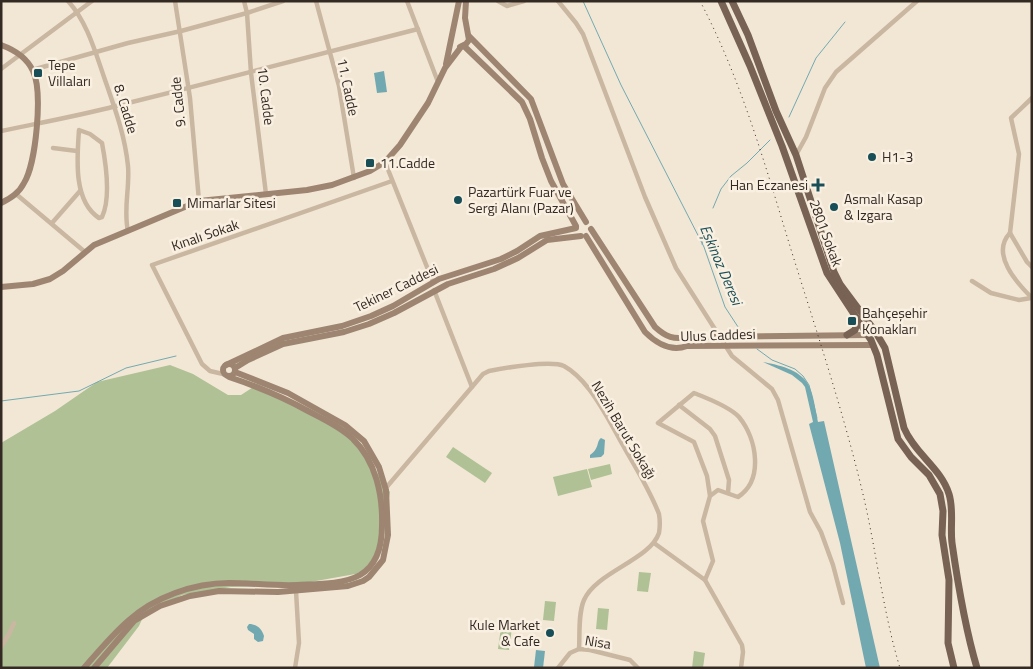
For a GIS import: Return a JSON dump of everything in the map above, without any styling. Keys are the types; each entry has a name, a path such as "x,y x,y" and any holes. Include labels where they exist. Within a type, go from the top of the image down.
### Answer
{"main road":[{"name":"2801 Sokak","path":"722,1 778,135 827,273 858,319 872,333"},
{"name":"2801 Sokak","path":"732,1 748,35 776,111 796,155 834,272 872,333"},
{"path":"778,135 784,141 791,156 796,155"},
{"path":"847,335 852,333 857,327 858,319"},
{"path":"872,333 898,439 904,449 929,474 941,499 943,511 942,535 949,580 948,643 954,668"},
{"path":"872,333 886,351 904,428"},
{"path":"874,342 882,348 895,401 911,444 934,468 950,494 952,546 967,631 977,668"}],"street":[{"name":"8. Cadde","path":"68,1 77,12 95,52 115,107 127,158 129,178 126,220 128,231"},
{"path":"1,69 92,1"},
{"name":"9. Cadde","path":"176,1 188,87 199,201"},
{"name":"10. Cadde","path":"244,1 247,13 251,73 266,194"},
{"path":"32,70 247,13 282,1"},
{"name":"11. Cadde","path":"316,1 339,86 354,178"},
{"path":"407,1 439,83"},
{"path":"1,287 33,284 50,279 94,246 199,201 307,190 354,178 385,162 418,120 439,83 445,68 459,1"},
{"path":"445,68 462,46 468,42 469,35 465,18 466,1"},
{"path":"498,1 506,6 512,6 524,1"},
{"path":"558,1 583,34 645,197 676,268 732,356 772,389 778,400 810,512 821,532 843,603"},
{"path":"796,155 806,137 825,88 836,72 917,1"},
{"path":"1,131 115,107 418,29"},
{"path":"452,36 461,29 469,35"},
{"name":"Ulus Caddesi","path":"469,35 531,99 563,184 655,327 662,334 677,340 688,337 872,333"},
{"path":"452,36 454,44 462,46"},
{"path":"1,46 20,55 32,70 39,93 37,123 28,174 23,186 16,194 1,203"},
{"name":"Ulus Caddesi","path":"462,46 522,102 530,119 551,181 576,227 577,233 583,236 645,332 652,339 678,350 687,346 849,345 874,342"},
{"path":"1032,98 1011,118 1019,154 1010,233 1032,267"},
{"path":"79,130 90,134 102,143 106,168 106,196 102,217 99,218 92,213 80,191 77,151 79,130"},
{"path":"53,148 77,151"},
{"path":"385,162 433,282"},
{"name":"Kınalı Sokak","path":"226,375 210,371 202,364 152,265 392,181"},
{"path":"52,223 80,191"},
{"path":"16,194 85,252"},
{"path":"576,227 579,223 586,222"},
{"name":"Tekiner Caddesi","path":"226,365 283,338 342,326 372,316 433,282 501,259 540,236 576,227"},
{"path":"583,236 591,229"},
{"path":"1010,233 1005,238 1003,255 1007,269 1031,298"},
{"name":"Tekiner Caddesi","path":"226,375 232,376 235,370 246,360 288,343 344,332 368,324 394,313 434,290 494,269 518,258 547,240 583,236"},
{"path":"972,281 991,293 1019,300 1031,298"},
{"path":"434,290 472,387"},
{"path":"246,360 244,370 249,377"},
{"name":"Nezih Barut Sokağı","path":"385,489 483,374 499,369 552,363 565,366 589,389 647,488 659,516 660,530 654,543"},
{"path":"84,668 134,616 155,603 186,590 200,586 228,583 298,588 348,586 363,581 375,571 383,560 388,535 384,479 374,457 358,435 337,420 295,397 235,370 232,365 226,365 223,368 226,375 282,398 348,434 366,455 374,471 379,495 382,533 377,555 371,566 362,574 348,580 298,588 278,592 219,591 190,596 160,606 134,621 94,668"},
{"path":"706,580 713,561 703,521 710,496 707,476 694,442 658,423 694,393 711,399 738,416 751,441 755,460 755,473 746,491 738,497 718,490 710,496"},
{"path":"679,405 710,429 715,436 729,480 728,493"},
{"path":"379,495 385,489"},
{"path":"579,649 581,613 583,601 588,593 605,578 654,543 706,580 742,645 741,668"},
{"path":"295,668 299,644 298,588"},
{"path":"1,647 14,623"},
{"name":"Nisa","path":"558,668 570,654 579,649 630,660 638,668"}],"green space":[{"path":"170,365 193,374 228,395 241,395 258,384 348,429 390,492 381,549 361,573 288,586 231,587 182,595 144,615 139,626 107,668 1,668 1,443 55,411 97,382"},
{"path":"453,447 492,473 485,483 446,457"},
{"path":"610,464 612,474 591,480 588,469"},
{"path":"587,469 592,487 558,496 553,477"},
{"path":"639,572 651,573 648,592 637,591"},
{"path":"545,601 556,602 554,621 543,620"},
{"path":"598,608 609,609 607,630 596,629"},
{"path":"501,627 512,628 509,650 498,649"},
{"path":"694,651 705,653 703,668 692,668"}],"water":[{"path":"384,71 387,92 377,93 374,73"},
{"path":"763,362 788,368 804,379 812,392 818,422 824,421 880,668 866,668 840,543 809,424 813,422 805,387 792,375"},
{"path":"601,438 605,440 604,454 601,457 590,458 590,455 597,448"},
{"path":"249,624 260,629 264,636 263,641 258,642 254,639 254,634 247,627"},
{"path":"536,650 545,651 543,668 534,667"}],"waterway":[{"name":"Eşkinoz Deresi","path":"583,1 621,85 704,247 725,307 742,333"},
{"path":"789,117 816,58 845,22"},
{"path":"713,208 721,189 731,176 770,140"},
{"name":"Eşkinoz Deresi","path":"702,244 705,238"},
{"name":"Eşkinoz Deresi","path":"757,349 772,360 795,369 803,376 809,385 817,418"},
{"path":"1,401 79,391 126,368 176,356"}],"railway":[{"path":"700,1 727,59 750,120 836,394 861,486 888,623 900,668"}],"place":[{"name":"Tepe Villaları","path":"38,73"},
{"name":"H1-3","path":"872,157"},
{"name":"11.Cadde","path":"370,163"},
{"name":"Han Eczanesi","path":"818,185"},
{"name":"Pazartürk Fuar ve Sergi Alanı (Pazar)","path":"458,200"},
{"name":"Mimarlar Sitesi","path":"177,203"},
{"name":"Asmalı Kasap & Izgara","path":"834,207"},
{"name":"Bahçeşehir Konakları","path":"852,321"},
{"name":"Kule Market & Cafe","path":"550,633"}]}
